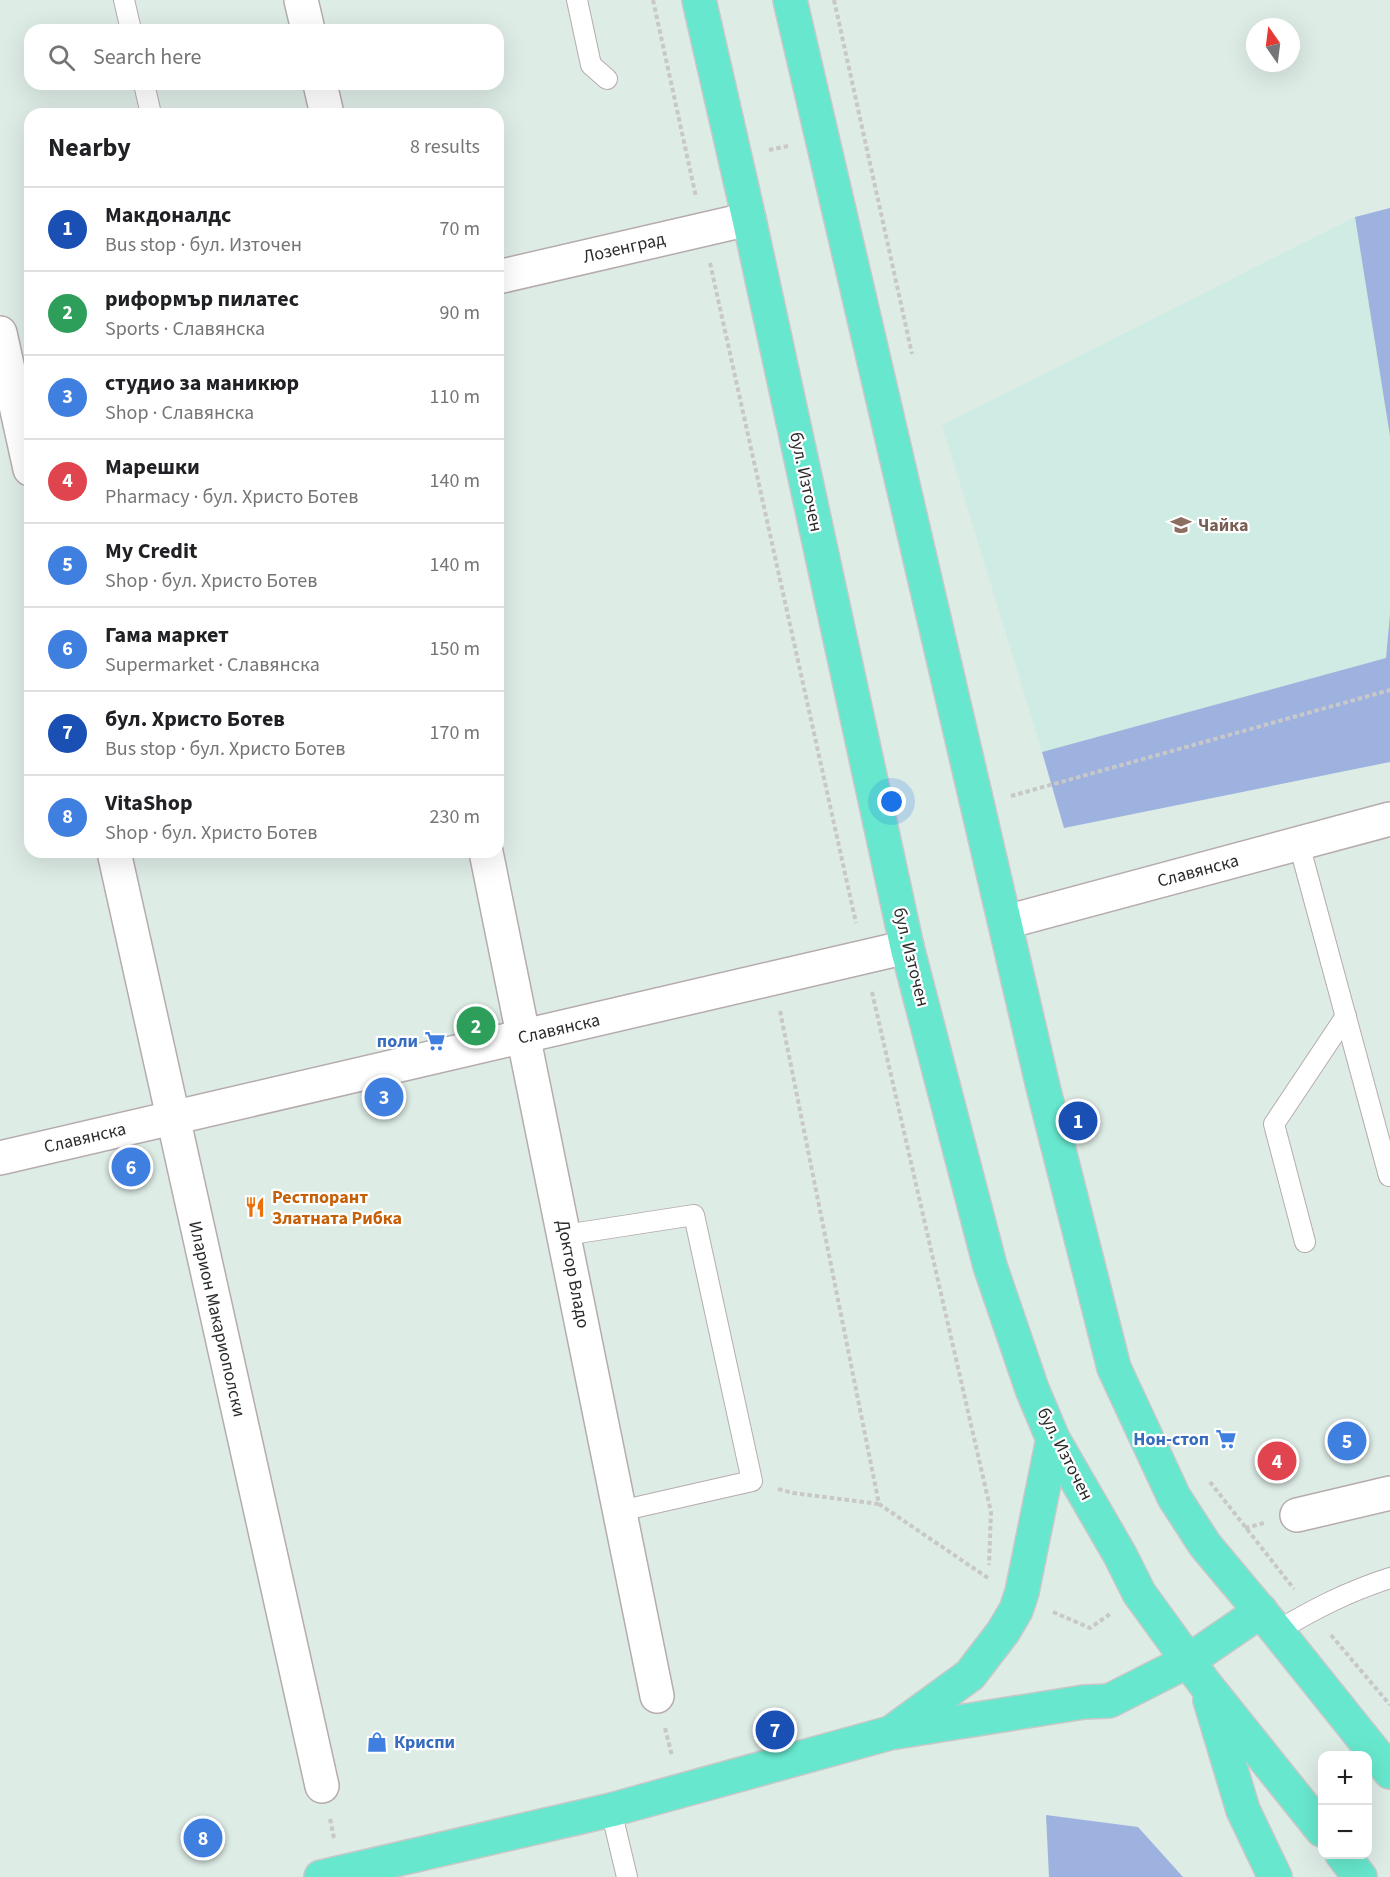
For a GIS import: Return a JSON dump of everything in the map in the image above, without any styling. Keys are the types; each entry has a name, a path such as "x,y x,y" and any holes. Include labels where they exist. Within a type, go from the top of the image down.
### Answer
{"main road":[{"name":"бул. Източен","path":"699,0 749,219 907,946 990,1266 1032,1389 1053,1439 1120,1555 1139,1593 1196,1672 1318,1824"},
{"path":"790,0 1006,922 1042,1087 1114,1368 1174,1497 1205,1545 1390,1772"},
{"path":"890,1733 970,1674 1003,1632 1016,1610 1022,1592 1053,1439"},
{"path":"321,1877 611,1809 890,1733 1084,1702 1109,1701 1196,1672 1269,1621"},
{"path":"1196,1672 1243,1810 1275,1877"},
{"path":"1346,1859 1360,1877"}],"street":[{"path":"301,0 307,24"},
{"path":"321,90 326,108"},
{"name":"Лозенград","path":"504,276 749,219"},
{"path":"0,333 24,439"},
{"name":"Славянска","path":"1006,922 1390,819"},
{"name":"Иларион Макариополски","path":"115,858 322,1786"},
{"name":"Доктор Владо","path":"487,858 657,1696"},
{"name":"Славянска","path":"0,1158 907,946"},
{"path":"1297,1515 1390,1493"}],"lane":[{"path":"124,0 130,24"},
{"path":"577,0 591,66 607,79"},
{"path":"145,90 149,108"},
{"path":"1299,844 1389,1176"},
{"path":"1305,1242 1274,1124 1346,1016"},
{"path":"565,1235 694,1215 752,1481 620,1511"},
{"path":"1269,1621 1311,1611 1354,1590 1390,1578"},
{"path":"611,1809 627,1877"}],"path":[{"path":"653,0 864,957 991,1512 988,1578 879,1504 793,1493 752,1481"},
{"path":"834,0 914,362"},
{"path":"690,169 862,128"},
{"path":"1010,796 1390,690"},
{"path":"1008,787 1012,807"},
{"path":"773,978 879,1504"},
{"path":"1207,1478 1233,1513"},
{"path":"1054,1612 1090,1628"},
{"path":"657,1696 680,1790"}],"shaded area":[{"path":"1390,208 1390,436 1355,217"},
{"name":"Чайка","path":"1355,217 1390,436 1390,614 1386,658 1042,752 942,425"},
{"path":"1390,614 1390,762 1064,828 1042,752 1386,658"},
{"path":"1046,1815 1138,1827 1183,1877 1049,1877"}],"place":[{"name":"Чайка","path":"1181,525"},
{"name":"риформър пилатес","path":"476,1026"},
{"name":"поли","path":"435,1041"},
{"name":"студио за маникюр","path":"384,1097"},
{"name":"Макдоналдс","path":"1078,1121"},
{"name":"Гама маркет","path":"131,1167"},
{"name":"Рестпорант Златната Рибка","path":"255,1207"},
{"name":"Нон-стоп","path":"1226,1439"},
{"name":"My Credit","path":"1347,1441"},
{"name":"Марешки","path":"1277,1461"},
{"name":"бул. Христо Ботев","path":"775,1730"},
{"name":"Криспи","path":"377,1742"},
{"name":"VitaShop","path":"203,1838"}]}
